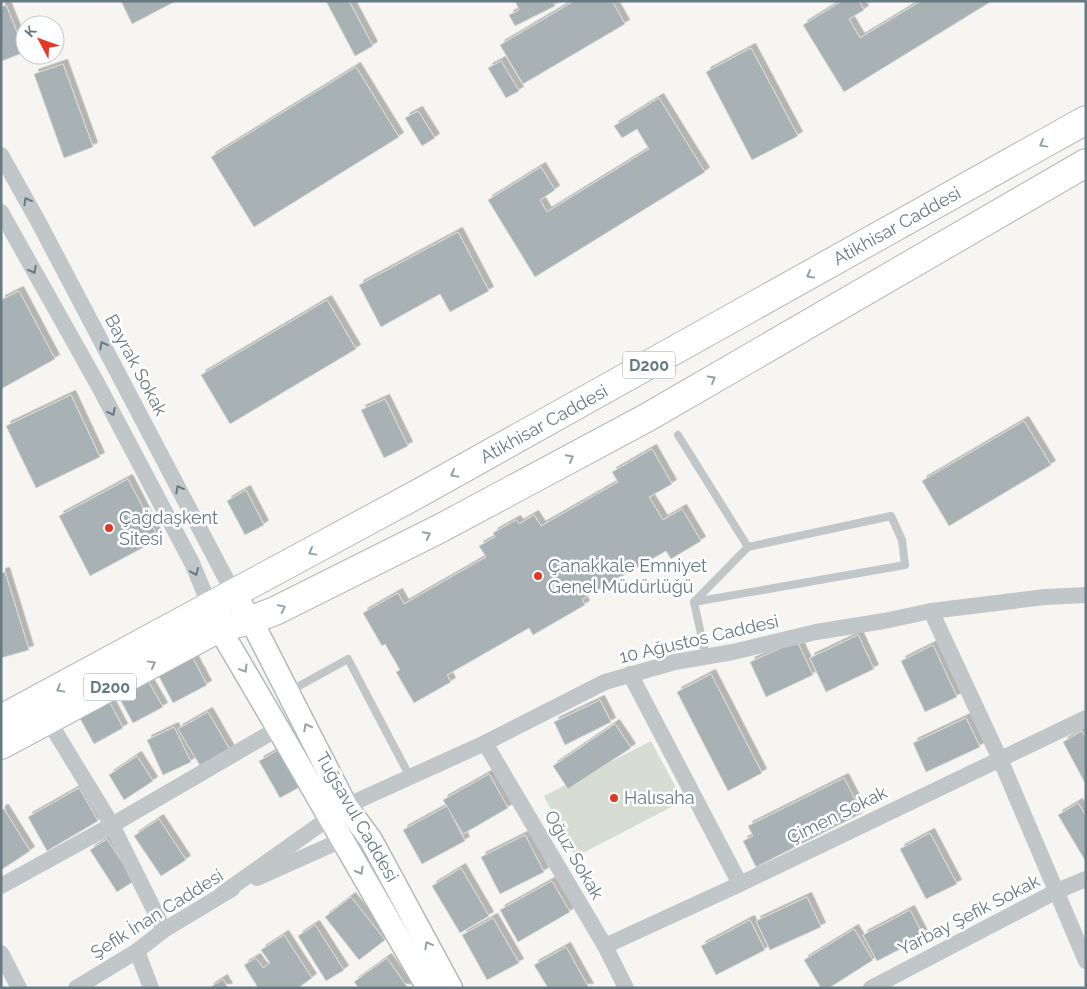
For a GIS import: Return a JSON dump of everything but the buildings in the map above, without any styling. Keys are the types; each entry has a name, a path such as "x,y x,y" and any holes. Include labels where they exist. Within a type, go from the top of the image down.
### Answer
{"highway":[{"name":"Atikhisar Caddesi","path":"214,617 234,594 438,483 1086,120"},
{"name":"D200","path":"1,719 214,617 251,620 275,611 441,528 639,421 1086,163"},
{"name":"D200","path":"1,745 48,720 214,617"}],"main road":[{"name":"Tuğsavul Caddesi","path":"234,594 251,620 288,692 338,812 371,840 451,988"},
{"path":"214,617 279,728 338,812 342,840 428,988"}],"street":[{"name":"Bayrak Sokak","path":"1,156 39,223 234,594"},
{"path":"1,212 192,563 214,617"},
{"name":"10 Ağustos Caddesi","path":"222,894 338,812 485,743 606,682 675,662 733,652 816,632 932,611 1045,597 1086,595"},
{"path":"932,611 1000,759 1086,961"},
{"path":"630,674 740,884"},
{"name":"Çimen Sokak","path":"605,946 740,884 1086,718"},
{"path":"48,720 112,825 164,930"},
{"path":"1,886 112,825 279,728"},
{"name":"Oğuz Sokak","path":"485,743 605,946 626,988"},
{"name":"Şefik İnan Caddesi","path":"76,988 137,951 164,930 222,894 342,840"},
{"name":"Yarbay Şefik Sokak","path":"871,988 1057,891 1086,879"},
{"path":"137,951 152,988"},
{"path":"1,953 19,988"}],"lane":[{"path":"678,435 748,547"},
{"path":"891,516 902,540 905,565 694,602 748,547 891,516"},
{"path":"694,602 706,657"},
{"path":"288,692 348,659 410,777"}],"shaded area":[{"name":"Halısaha","path":"651,741 683,801 575,857 544,796"}],"place":[{"name":"Çağdaşkent Sitesi","path":"109,528"},
{"name":"Çanakkale Emniyet Genel Müdürlüğü","path":"538,576"},
{"name":"Halısaha","path":"614,798"}]}
